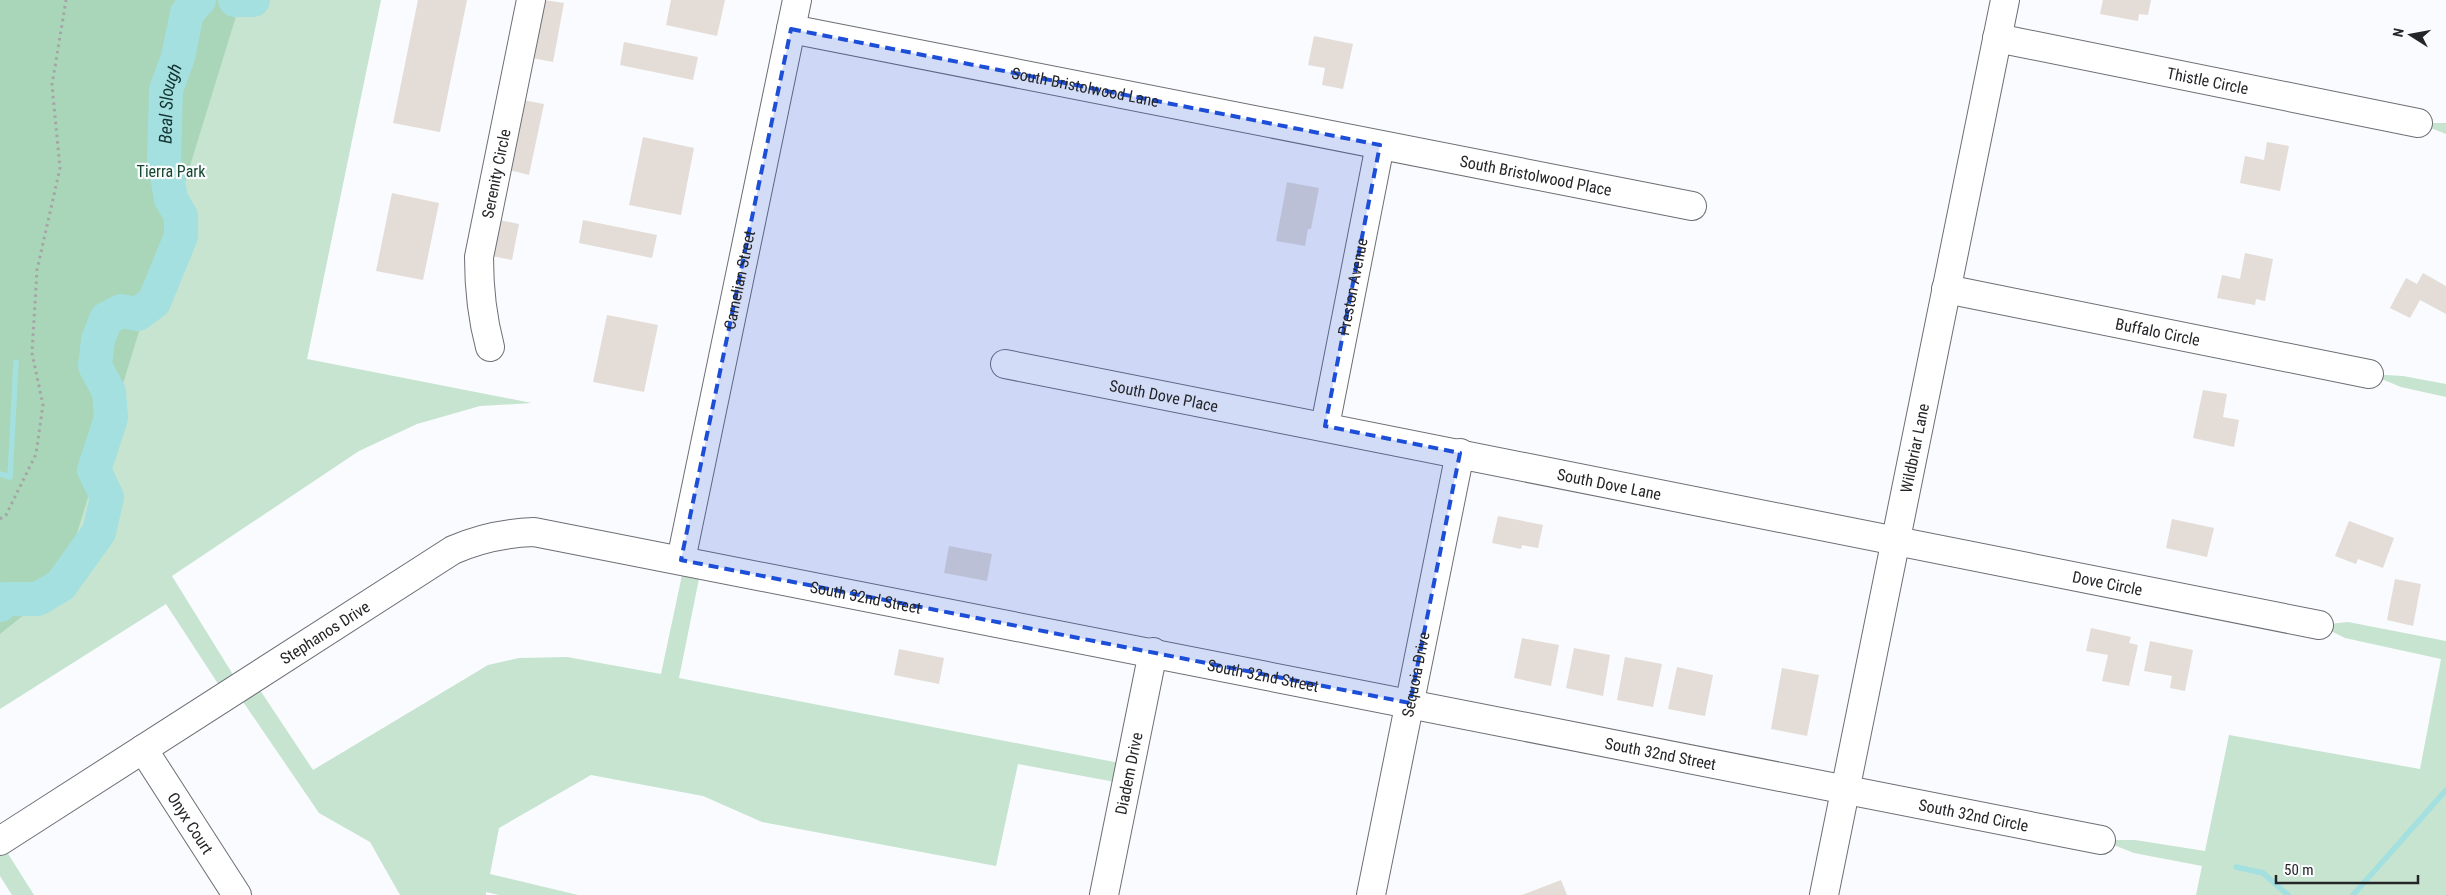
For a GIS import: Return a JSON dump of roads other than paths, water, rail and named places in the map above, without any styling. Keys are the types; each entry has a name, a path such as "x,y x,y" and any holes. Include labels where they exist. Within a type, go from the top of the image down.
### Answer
{"street":[{"name":"Serenity Circle","path":"490,347 484,323 479,286 479,257 531,0"},
{"name":"Carnelian Street","path":"682,560 797,0"},
{"name":"Wildbriar Lane","path":"1824,895 2004,0"},
{"name":"South Bristolwood Lane","path":"791,29 1380,145"},
{"name":"Thistle Circle","path":"1997,38 2418,123"},
{"name":"South Bristolwood Place","path":"1380,145 1692,206"},
{"name":"Preston Avenue","path":"1325,426 1380,145"},
{"name":"Buffalo Circle","path":"1946,288 2369,374"},
{"name":"South Dove Place","path":"1005,364 1325,426"},
{"name":"South Dove Lane","path":"1325,426 1896,539"},
{"name":"Sequoia Drive","path":"1371,895 1460,453"},
{"name":"Stephanos Drive","path":"0,841 452,550 475,540 504,533 534,532 682,560"},
{"name":"Dove Circle","path":"1896,539 2319,625"},
{"name":"South 32nd Street","path":"682,560 1846,788"},
{"name":"Diadem Drive","path":"1104,895 1153,652"},
{"name":"Onyx Court","path":"143,749 237,895"},
{"name":"South 32nd Circle","path":"1846,788 2101,840"}],"waterway":[{"name":"Beal Slough","path":"0,605 4,599 38,599 61,585 99,532 107,497 94,470 111,418 109,392 95,366 98,340 106,319 121,311 138,314 154,302 181,236 181,216 171,199 164,159 166,90 178,57 187,13 199,0"},
{"name":"Beal Slough","path":"235,0 253,0"},
{"path":"0,474 10,477 16,362"},
{"path":"2353,895 2446,790"},
{"path":"2236,867 2263,873 2288,895"}],"park label":[{"name":"Tierra Park","path":"171,171"}]}
